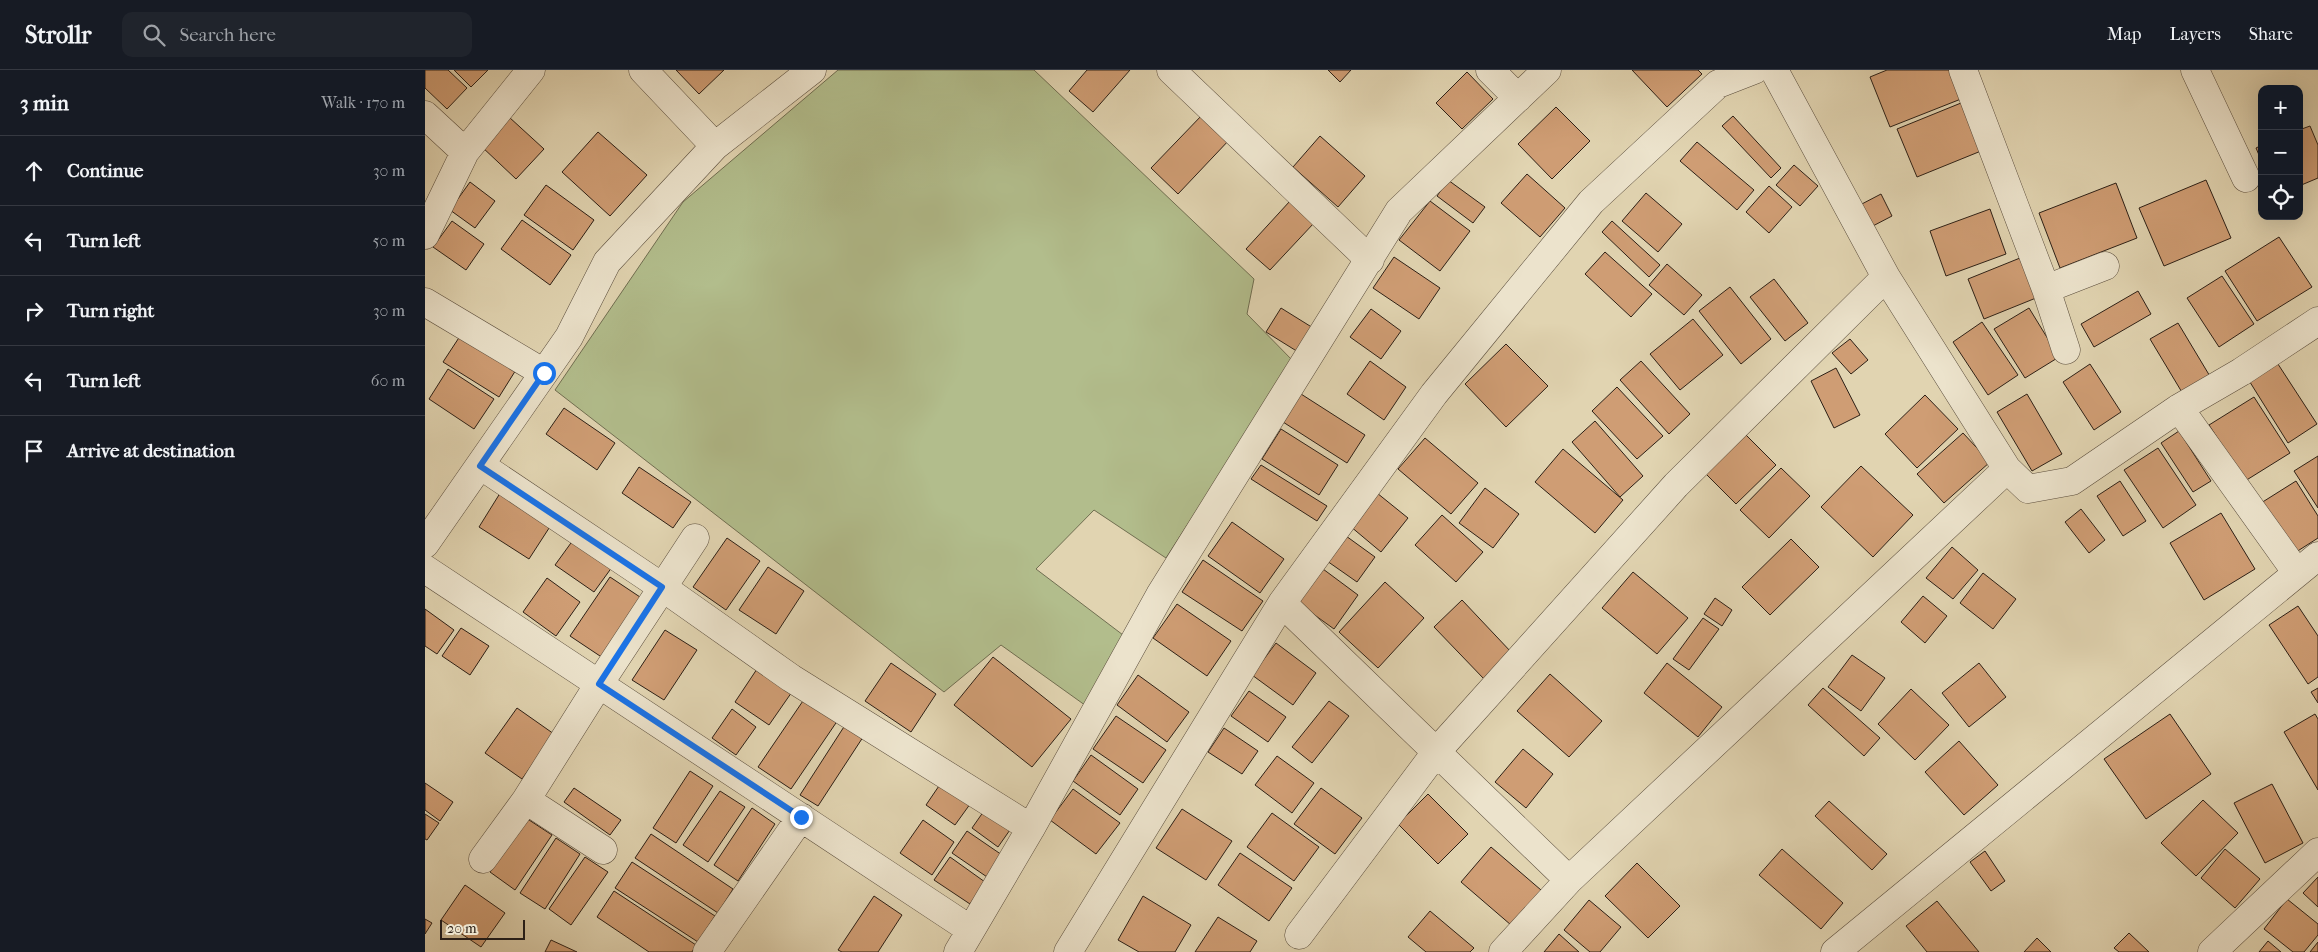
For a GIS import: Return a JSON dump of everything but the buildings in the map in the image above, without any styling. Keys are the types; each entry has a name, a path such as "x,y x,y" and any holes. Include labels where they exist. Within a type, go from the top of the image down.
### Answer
{"street":[{"path":"425,235 465,152 531,70"},
{"path":"643,70 715,146"},
{"path":"425,544 569,336 607,262 715,146 812,70"},
{"path":"1171,70 1370,260"},
{"path":"1490,70 1518,98"},
{"path":"425,569 801,817 965,941 1031,828 1161,595 1370,260 1399,210 1547,70"},
{"path":"1074,950 1282,603 1434,394 1591,202 1719,84 1754,70"},
{"path":"1774,70 1886,277 2007,469 2028,489 2072,481 2179,408 2241,372 2318,321"},
{"path":"1963,70 2046,288 2066,350"},
{"path":"2195,70 2247,178"},
{"path":"425,115 465,152"},
{"path":"2046,288 2105,266"},
{"path":"1299,935 1437,751 1676,485 1886,277"},
{"path":"425,302 544,373"},
{"path":"2179,408 2297,573"},
{"path":"480,466 662,587 791,678 1031,828"},
{"path":"1503,952 1569,880 2007,469"},
{"path":"483,860 526,800 599,684 695,538"},
{"path":"1835,952 2318,556"},
{"path":"1282,603 1569,880"},
{"path":"526,800 603,850"},
{"path":"707,952 801,817"},
{"path":"2212,952 2318,852"}],"green space":[{"path":"838,70 1034,70 1254,279 1247,314 1293,361 1166,558 1094,510 1036,569 1127,638 1089,708 1001,645 944,692 555,390 683,202"}],"route":[{"path":"544,373 480,466 662,587 599,684 801,817"}]}
